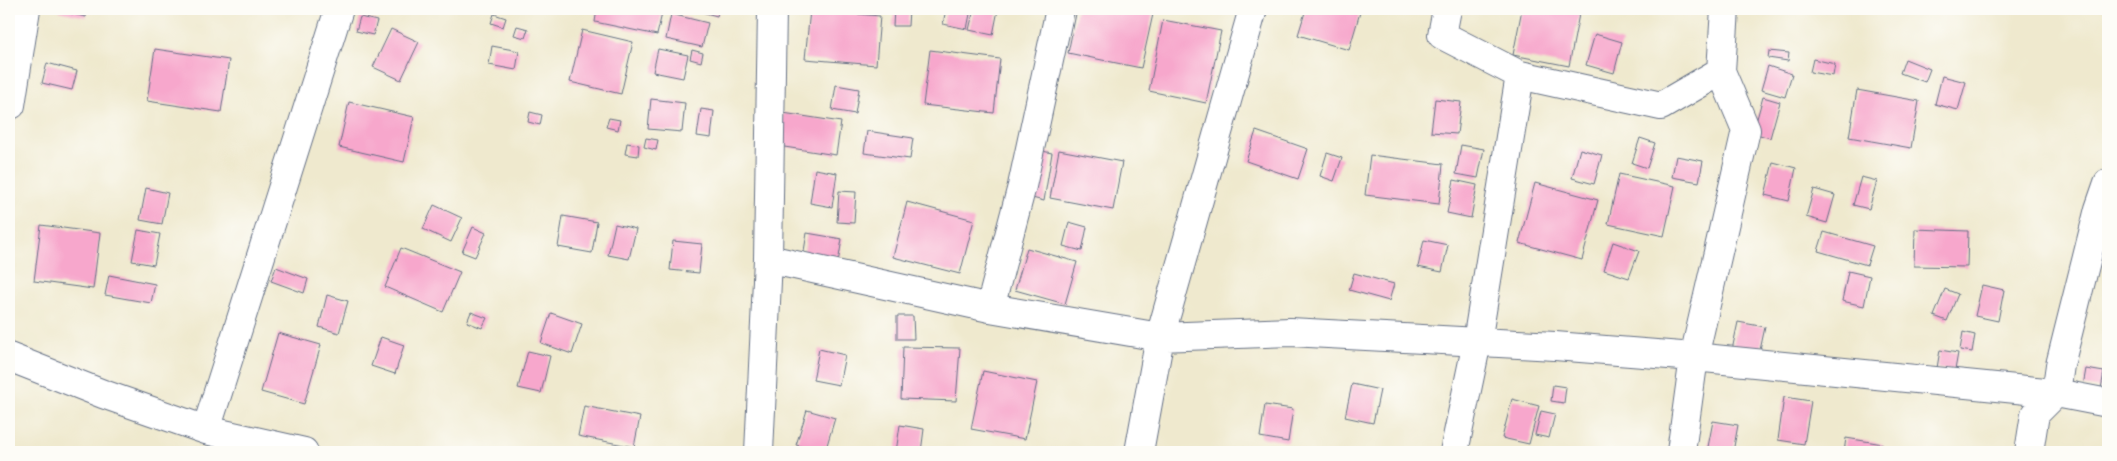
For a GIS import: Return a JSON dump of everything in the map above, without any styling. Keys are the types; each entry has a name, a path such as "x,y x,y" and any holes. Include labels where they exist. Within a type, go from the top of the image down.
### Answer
{"street":[{"path":"11,105 26,9"},
{"path":"206,430 339,9"},
{"path":"759,452 768,258 772,9"},
{"path":"990,308 1022,186 1060,9"},
{"path":"1139,452 1160,337 1253,9"},
{"path":"1447,9 1442,35 1520,75 1660,106 1721,71"},
{"path":"1681,452 1694,357 1746,130 1721,71 1725,9"},
{"path":"1454,452 1477,342 1520,75"},
{"path":"2029,452 2035,414 2056,392 2060,365 2099,209 2108,183"},
{"path":"768,258 990,308 1160,337 1290,332 1477,342 1694,357 2056,392 2108,403"},
{"path":"9,357 103,394 206,430 304,452"}],"building":[{"path":"59,9 87,9 86,17 59,11"},
{"path":"597,9 663,9 657,35 595,22"},
{"path":"690,9 719,9 717,16"},
{"path":"894,9 909,9 908,26 893,26"},
{"path":"946,9 971,9 967,29 943,24"},
{"path":"974,9 998,10 993,35 969,30"},
{"path":"1077,9 1125,9 1153,14 1141,68 1068,53"},
{"path":"1306,9 1361,9 1349,50 1298,35"},
{"path":"1522,9 1580,9 1569,66 1513,55"},
{"path":"810,10 880,16 876,65 805,59"},
{"path":"494,14 506,18 503,27 491,23"},
{"path":"671,14 708,23 702,47 666,39"},
{"path":"360,17 377,21 373,35 356,31"},
{"path":"1163,20 1221,31 1206,103 1149,91"},
{"path":"517,26 528,29 525,38 514,35"},
{"path":"391,29 419,42 401,80 373,67"},
{"path":"582,30 633,42 621,94 570,82"},
{"path":"1595,34 1622,42 1614,73 1586,65"},
{"path":"492,46 519,51 516,70 489,65"},
{"path":"155,49 229,60 221,112 147,101"},
{"path":"658,49 688,55 683,78 653,72"},
{"path":"692,50 703,53 701,62 690,59"},
{"path":"930,50 1000,59 994,113 923,105"},
{"path":"1769,51 1789,53 1788,61 1768,58"},
{"path":"1813,59 1835,64 1833,76 1810,72"},
{"path":"1905,59 1930,69 1925,82 1900,73"},
{"path":"47,63 77,71 72,90 42,83"},
{"path":"1768,66 1792,74 1785,97 1761,90"},
{"path":"1942,76 1966,82 1958,110 1935,104"},
{"path":"836,85 859,89 855,114 832,110"},
{"path":"1857,90 1919,101 1911,148 1849,137"},
{"path":"1763,97 1780,102 1770,138 1753,133"},
{"path":"651,99 685,103 682,132 648,129"},
{"path":"1435,99 1461,102 1457,134 1431,132"},
{"path":"349,102 414,117 404,162 339,147"},
{"path":"701,109 714,111 711,138 697,136"},
{"path":"530,112 542,115 540,125 528,122"},
{"path":"783,113 841,122 836,155 778,146"},
{"path":"609,118 620,120 618,130 606,127"},
{"path":"867,131 913,138 910,159 864,153"},
{"path":"1256,131 1308,149 1298,179 1246,161"},
{"path":"646,138 658,140 656,150 644,147"},
{"path":"1640,138 1655,143 1647,168 1632,163"},
{"path":"627,143 639,145 638,156 625,154"},
{"path":"1461,145 1484,149 1478,178 1456,174"},
{"path":"1580,149 1602,155 1594,184 1572,178"},
{"path":"1037,150 1052,153 1044,201 1028,197"},
{"path":"1059,150 1122,162 1113,210 1050,198"},
{"path":"1327,153 1342,158 1334,181 1320,176"},
{"path":"1370,155 1443,164 1439,204 1365,195"},
{"path":"1676,156 1703,161 1699,182 1672,177"},
{"path":"1773,162 1796,168 1789,201 1765,195"},
{"path":"815,169 837,173 832,207 810,203"},
{"path":"1619,174 1675,186 1664,236 1608,224"},
{"path":"1861,177 1877,181 1869,209 1853,205"},
{"path":"1454,180 1477,185 1471,218 1447,213"},
{"path":"1535,183 1598,200 1582,260 1519,243"},
{"path":"146,188 168,193 162,224 140,220"},
{"path":"1814,189 1835,195 1827,223 1806,217"},
{"path":"839,191 856,192 854,223 837,222"},
{"path":"907,202 974,220 960,274 893,257"},
{"path":"434,205 462,218 451,242 423,229"},
{"path":"563,216 597,222 592,253 558,247"},
{"path":"1069,222 1087,227 1082,251 1063,246"},
{"path":"615,224 636,229 629,259 608,255"},
{"path":"41,225 100,233 93,289 34,281"},
{"path":"473,227 486,233 475,257 462,252"},
{"path":"1915,229 1968,231 1967,267 1914,266"},
{"path":"138,230 160,234 154,265 132,261"},
{"path":"1824,232 1873,246 1867,265 1818,251"},
{"path":"807,233 842,239 838,263 803,257"},
{"path":"1424,240 1448,245 1442,272 1418,267"},
{"path":"673,241 702,244 699,273 670,270"},
{"path":"1613,242 1639,251 1629,278 1604,270"},
{"path":"401,248 460,272 443,312 385,287"},
{"path":"1027,248 1077,262 1065,304 1015,290"},
{"path":"276,267 308,279 304,293 271,281"},
{"path":"1848,271 1870,276 1864,306 1842,301"},
{"path":"1354,273 1394,284 1389,301 1349,290"},
{"path":"109,275 155,284 151,303 105,295"},
{"path":"1982,285 2004,290 1998,321 1975,316"},
{"path":"1945,289 1958,294 1947,321 1934,316"},
{"path":"327,295 348,301 339,333 319,327"},
{"path":"471,312 487,318 482,328 467,322"},
{"path":"551,313 582,324 572,354 541,343"},
{"path":"897,316 913,316 914,339 897,339"},
{"path":"1738,322 1765,327 1759,355 1732,350"},
{"path":"1963,332 1975,335 1972,352 1960,350"},
{"path":"278,333 321,345 304,404 261,392"},
{"path":"381,337 404,345 395,374 371,366"},
{"path":"903,347 960,348 956,401 901,399"},
{"path":"819,349 845,355 839,385 813,380"},
{"path":"1940,350 1958,353 1955,370 1937,368"},
{"path":"528,351 550,356 541,393 518,388"},
{"path":"2086,369 2104,372 2101,389 2083,386"},
{"path":"983,371 1037,382 1025,439 971,429"},
{"path":"1352,384 1380,390 1373,423 1345,417"},
{"path":"1553,385 1566,387 1564,403 1551,401"},
{"path":"1784,397 1811,401 1804,444 1778,440"},
{"path":"1512,399 1539,406 1529,444 1502,438"},
{"path":"1265,405 1293,409 1288,442 1260,437"},
{"path":"584,406 640,417 634,447 578,436"},
{"path":"807,410 835,418 825,452 796,445"},
{"path":"1541,411 1555,414 1549,438 1535,435"},
{"path":"1713,421 1738,425 1733,452 1707,452"},
{"path":"900,425 924,429 921,452 896,452"},
{"path":"1846,438 1883,444 1881,452 1844,452"}]}
